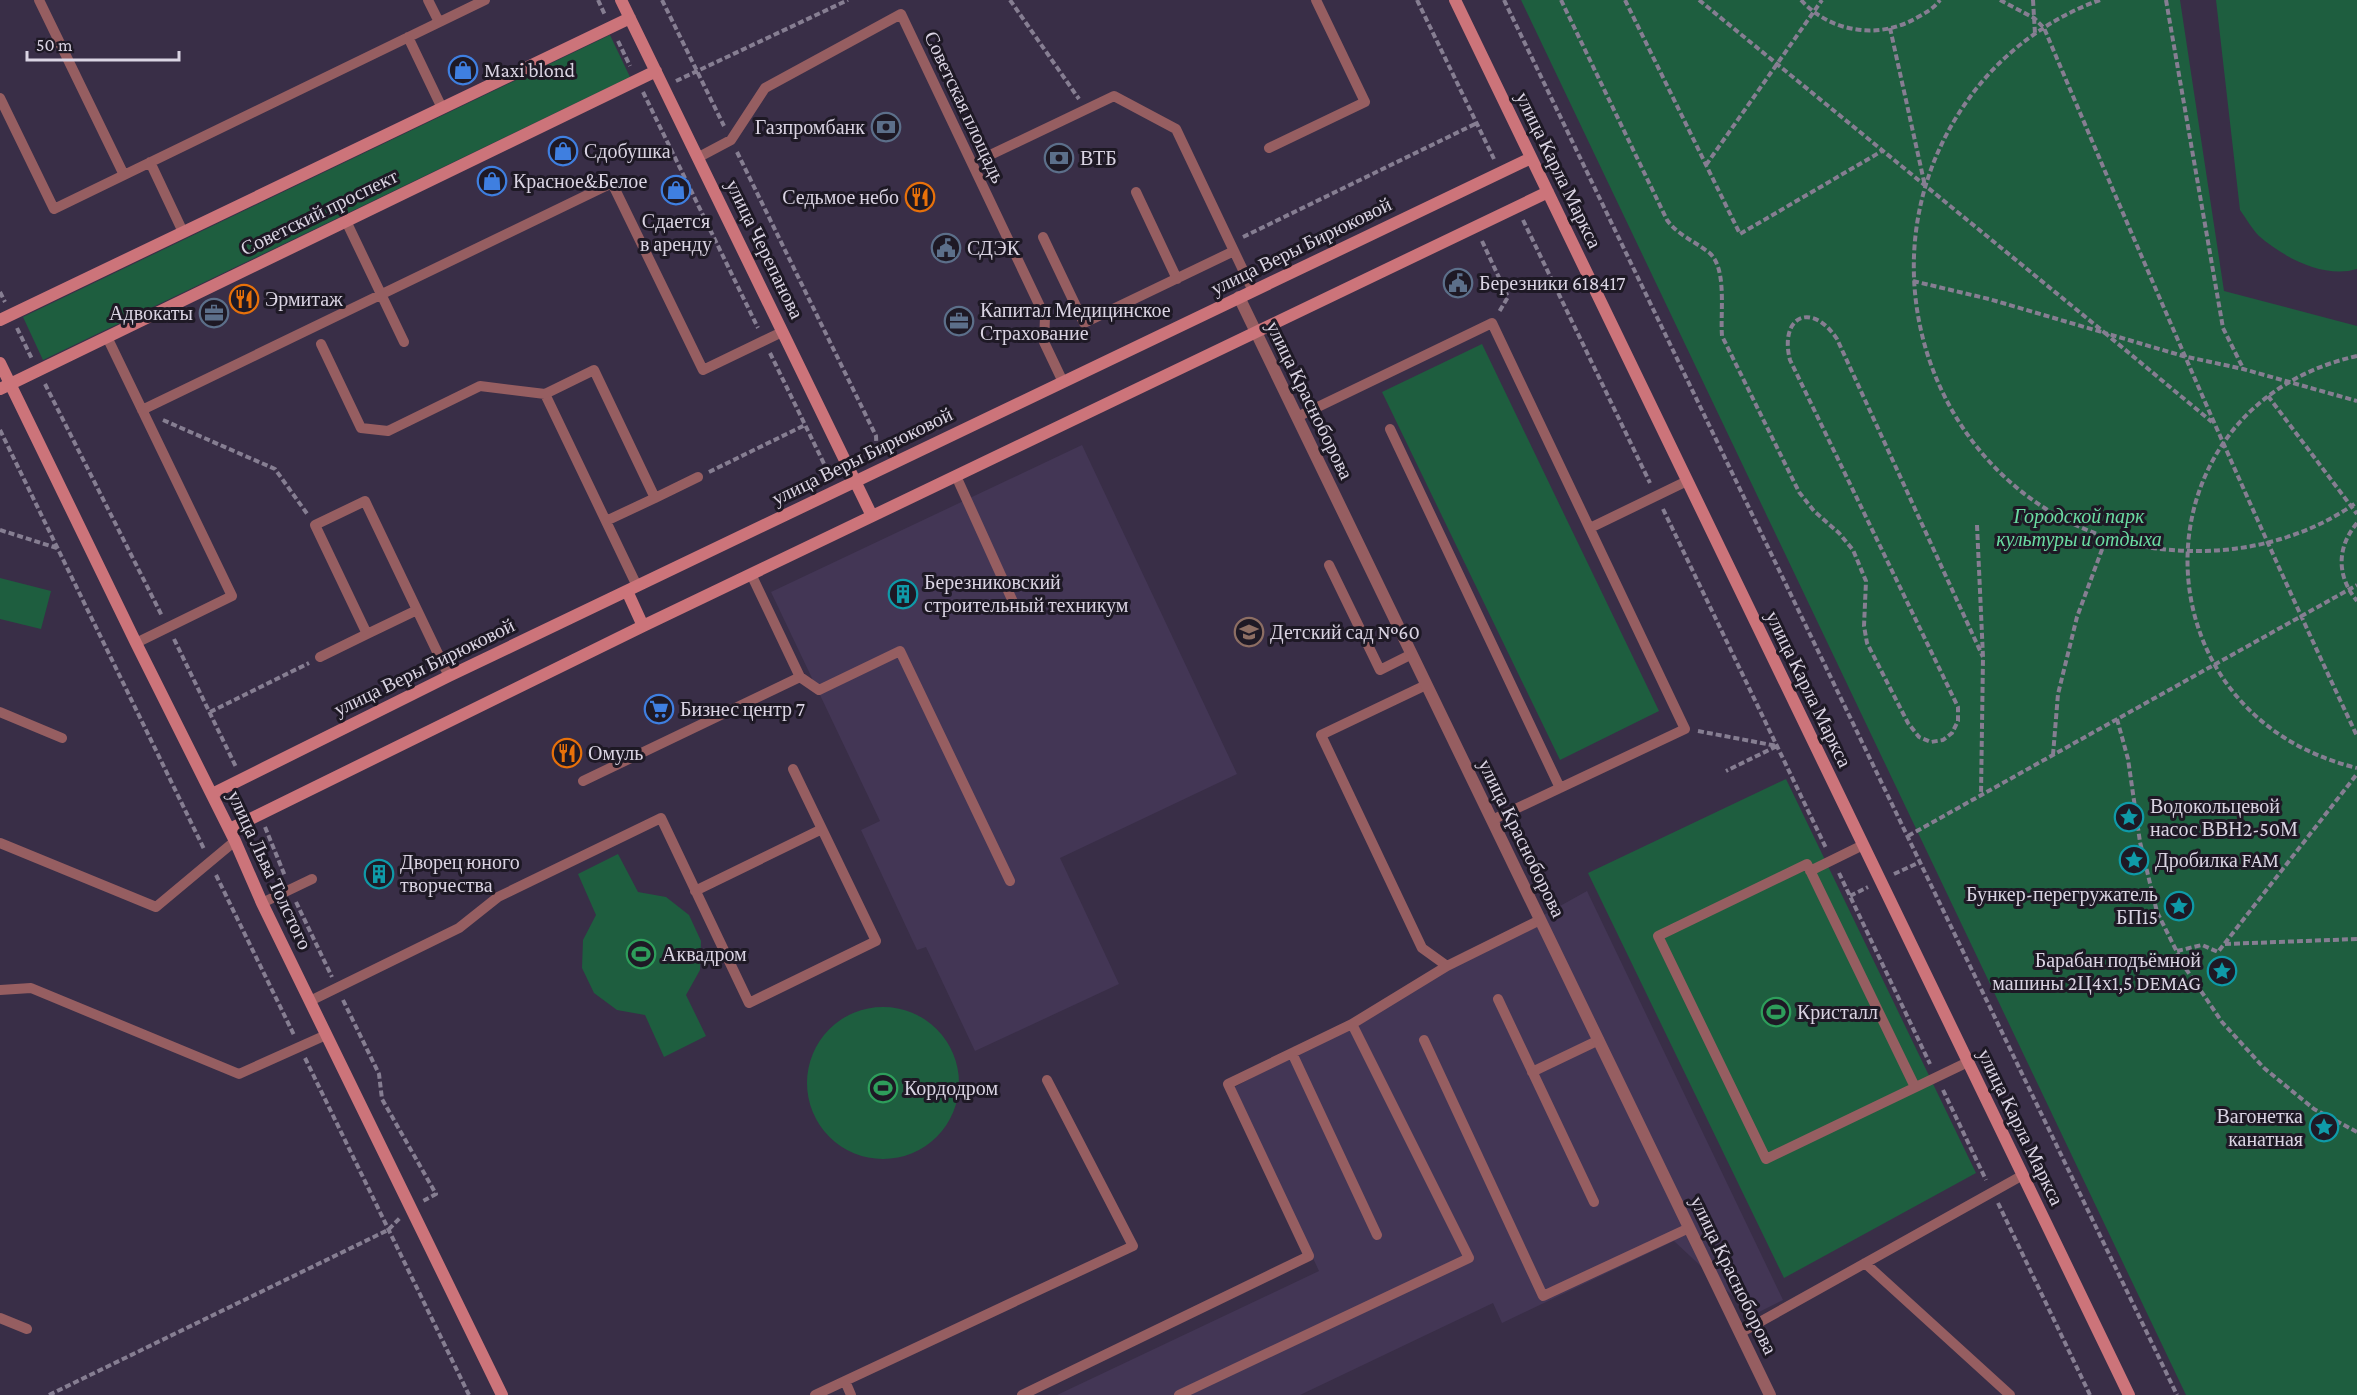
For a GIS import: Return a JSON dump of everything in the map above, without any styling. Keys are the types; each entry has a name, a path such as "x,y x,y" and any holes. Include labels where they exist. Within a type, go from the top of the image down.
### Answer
{"street":[{"name":"улица Черепанова","path":"621,0 872,516"},
{"name":"улица Карла Маркса","path":"1455,0 2129,1395"},
{"name":"Советский проспект","path":"5,317 630,18"},
{"name":"Советский проспект","path":"5,387 656,71"},
{"name":"улица Веры Бирюковой","path":"212,794 449,676 1531,158"},
{"path":"232,835 259,815 643,626 1548,192"},
{"name":"улица Красноборова","path":"1239,297 1770,1395"},
{"name":"улица Льва Толстого","path":"0,363 5,387 212,794 262,903 502,1395"},
{"path":"632,588 643,626"}],"lane":[{"path":"39,0 124,175"},
{"path":"428,0 439,22"},
{"path":"0,98 54,209 485,0"},
{"path":"1269,148 1365,102 1316,0"},
{"name":"Советская площадь","path":"699,157 731,140 765,88 901,14 1045,317 1044,342 1063,382"},
{"path":"408,37 442,108"},
{"name":"Советская площадь","path":"988,156 1114,96 1176,129 1253,291"},
{"path":"150,162 183,232"},
{"path":"142,410 612,183 703,370 782,332"},
{"path":"1136,192 1177,279"},
{"path":"346,221 404,342"},
{"path":"1043,237 1084,323 1177,279 1232,247"},
{"path":"1297,417 1492,323 1685,729 1492,820"},
{"path":"107,337 232,596 136,643"},
{"path":"321,344 361,428 388,431 480,386 545,394 594,370 655,498"},
{"path":"545,394 606,521 632,588"},
{"path":"1390,429 1560,788"},
{"path":"956,476 1014,604"},
{"path":"606,521 698,477"},
{"path":"1590,528 1687,481"},
{"path":"367,634 315,525 365,501 449,676"},
{"path":"1329,566 1380,670 1412,654"},
{"path":"751,574 800,677 819,690 900,651 1010,881"},
{"path":"320,657 417,610"},
{"path":"583,781 800,677"},
{"path":"1426,685 1321,735 1422,948 1447,966"},
{"path":"0,712 63,738"},
{"path":"310,1001 459,928 498,897 660,818 749,1003 824,967 876,941 793,769"},
{"path":"696,891 822,829"},
{"path":"0,843 156,907 210,862 232,835"},
{"path":"1810,871 1863,845"},
{"path":"1915,1087 1807,864 1658,936 1766,1159 1968,1062"},
{"path":"262,903 312,879"},
{"path":"1022,1395 1309,1256 1228,1084 1352,1024 1447,966 1540,920"},
{"path":"0,990 31,988 239,1074 326,1035"},
{"path":"1498,999 1594,1202"},
{"path":"1179,1395 1468,1258 1352,1024"},
{"path":"1532,1072 1599,1040"},
{"path":"1424,1041 1544,1296 1689,1228"},
{"path":"1292,1053 1377,1235"},
{"path":"815,1395 1133,1246 1047,1080"},
{"path":"1740,1333 2023,1175"},
{"path":"1865,1263 2010,1395"},
{"path":"0,1318 27,1329"},
{"path":"845,1381 851,1395"}],"path":[{"path":"598,0 829,474"},
{"path":"662,0 876,436 876,452"},
{"path":"645,96 848,0"},
{"path":"1010,0 1087,109"},
{"path":"1418,0 1500,172"},
{"path":"1504,0 2177,1395"},
{"path":"1562,0 1666,220 1675,231 1710,252 1718,262 1721,276 1722,336 1799,492 1853,550 1866,581 1864,626 1867,643 1908,723 1919,736 1932,742 1943,740 1952,733 1958,721 1958,707 1790,360 1786,344 1789,330 1798,320 1809,316 1820,319 1837,339 1983,657"},
{"path":"1625,0 1740,234 1882,152"},
{"path":"1699,0 2214,424"},
{"path":"1800,0 1832,23 1867,32 1904,26 1935,7 1940,0"},
{"path":"1706,165 1822,0"},
{"path":"2000,0 2034,18 2044,28 2183,356 2300,616 2357,736"},
{"path":"2033,0 2035,34"},
{"path":"2100,0 2044,28 1997,65 1960,111 1941,146 1925,187 1917,221 1913,281 1916,310 1931,368 1948,404 1976,445 2013,483 2041,505 2067,520 2107,536 2152,548 2188,551 2240,548 2267,543 2307,529 2357,502"},
{"path":"2166,0 2223,328 2243,369"},
{"path":"1890,28 1925,187"},
{"path":"1232,247 1477,123"},
{"path":"1517,207 2090,1395"},
{"path":"1482,241 1508,297"},
{"path":"1913,281 1989,299 2183,356 2243,369 2357,401"},
{"path":"0,292 5,317 38,371 242,779"},
{"path":"2357,356 2331,363 2288,382 2268,396 2243,420 2223,445 2201,486 2193,512 2188,551 2189,590 2194,616 2202,641 2228,687 2245,707 2286,740 2325,759 2357,768"},
{"path":"2268,396 2357,514"},
{"path":"142,410 275,469 315,525"},
{"path":"698,477 806,425"},
{"path":"0,430 469,1395"},
{"path":"2357,523 2348,534 2342,552 2342,571 2348,590 2357,601"},
{"path":"1977,525 1983,657 1981,796"},
{"path":"0,530 57,548"},
{"path":"2053,755 2058,694 2077,617 2107,536"},
{"path":"1908,836 2357,585"},
{"path":"210,712 320,657"},
{"path":"2117,719 2128,759 2140,842 2157,912 2184,966 2222,1022 2264,1068 2314,1109 2357,1132"},
{"path":"1685,729 1777,746"},
{"path":"1726,771 1777,746"},
{"path":"2176,951 2202,945 2218,952 2357,774"},
{"path":"49,1395 388,1230 412,1207 436,1194 382,1099 379,1074 290,890 259,815"},
{"path":"2224,944 2357,939"}],"shaded area":[{"path":"1082,445 1237,774 1060,858 1119,984 975,1051 926,947 917,950 861,830 880,821 771,592"},
{"path":"1587,891 1783,1300 1753,1315 1674,1241 1502,1323 1493,1303 1300,1395 1057,1395 1319,1271 1233,1088"}],"green space":[{"name":"Городской парк культуры и отдыха","path":"1521,0 2180,0 2224,291 2357,326 2357,1395 2186,1395"},
{"path":"2216,0 2357,0 2357,269 2331,271 2292,258 2259,236 2240,210"},
{"path":"610,35 630,77 43,360 23,317"},
{"path":"1482,344 1659,711 1560,760 1382,392"},
{"path":"0,578 51,591 41,629 0,619"},
{"path":"1786,779 1976,1173 1784,1278 1588,873"},
{"name":"Аквадром","path":"618,854 638,892 666,897 689,915 701,941 700,970 686,995 706,1036 664,1057 645,1015 617,1010 594,993 582,968 583,940 596,915 578,874"},
{"name":"Кордодром","path":"883,1007 912,1012 937,1029 954,1054 959,1083 954,1112 937,1137 912,1154 883,1159 854,1154 829,1137 812,1112 807,1083 812,1054 829,1029 854,1012"}],"place":[{"name":"Maxi blond","path":"463,70"},
{"name":"Газпромбанк","path":"886,127"},
{"name":"Сдобушка","path":"563,151"},
{"name":"ВТБ","path":"1059,158"},
{"name":"Красное&Белое","path":"492,181"},
{"name":"Сдается в аренду","path":"676,190"},
{"name":"Седьмое небо","path":"920,197"},
{"name":"СДЭК","path":"946,248"},
{"name":"Березники 618417","path":"1458,283"},
{"name":"Эрмитаж","path":"244,299"},
{"name":"Адвокаты","path":"214,313"},
{"name":"Капитал Медицинское Страхование","path":"959,321"},
{"name":"Березниковский строительный техникум","path":"903,594"},
{"name":"Детский сад №60","path":"1249,632"},
{"name":"Бизнес центр 7","path":"659,709"},
{"name":"Омуль","path":"567,753"},
{"name":"Водокольцевой насос ВВН2-50М","path":"2129,817"},
{"name":"Дробилка FAM","path":"2134,860"},
{"name":"Дворец юного творчества","path":"379,874"},
{"name":"Бункер-перегружатель БП15","path":"2179,906"},
{"name":"Аквадром","path":"641,954"},
{"name":"Барабан подъёмной машины 2Ц4х1,5 DEMAG","path":"2222,971"},
{"name":"Кристалл","path":"1776,1012"},
{"name":"Кордодром","path":"883,1088"},
{"name":"Вагонетка канатная","path":"2324,1127"}]}
